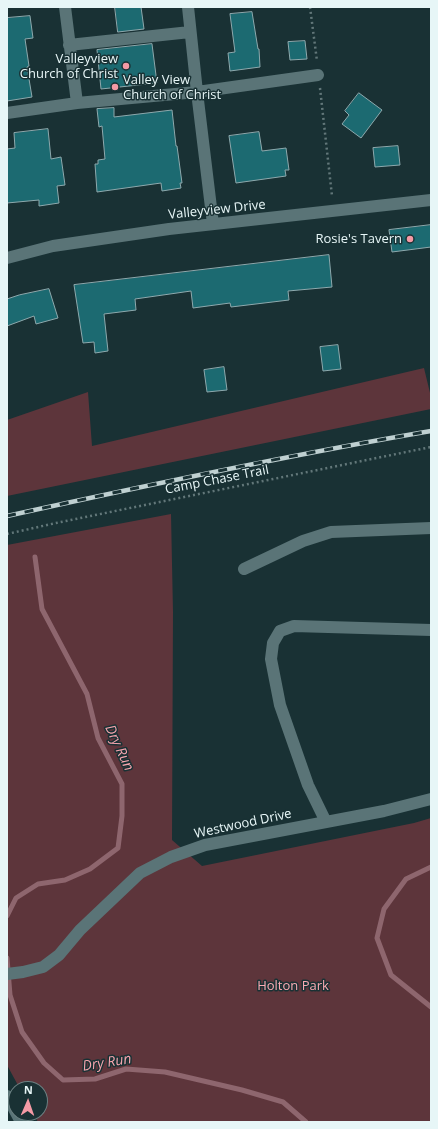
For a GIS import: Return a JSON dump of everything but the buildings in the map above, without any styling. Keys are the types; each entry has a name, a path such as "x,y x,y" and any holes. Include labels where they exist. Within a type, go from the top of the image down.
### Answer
{"street":[{"path":"65,7 77,103"},
{"path":"188,7 196,92 213,224"},
{"path":"69,45 190,32"},
{"path":"7,113 77,103 196,92 318,75"},
{"name":"Valleyview Drive","path":"7,258 53,246 169,229 431,200"},
{"path":"244,569 303,541 331,532 431,528"},
{"path":"326,822 308,785 280,705 271,660 273,643 280,631 294,626 431,630"},
{"name":"Westwood Drive","path":"7,974 43,967 59,955 80,930 140,873 171,857 205,845 384,811 431,799"},
{"path":"7,1096 21,1122"}],"path":[{"path":"310,7 334,211"},
{"name":"Camp Chase Trail","path":"7,534 431,447"}],"green space":[{"path":"424,368 431,397 431,409 7,496 7,420 88,392 92,446"},
{"name":"Holton Park","path":"171,514 173,612 172,840 202,866 414,823 431,818 431,1122 38,1122 48,1121 48,1081 16,1081 7,1065 7,545"}],"waterway":[{"name":"Dry Run","path":"7,916 16,898 38,884 65,880 90,869 118,848 122,816 122,784 98,738 87,694 42,609 35,557"},
{"name":"Dry Run","path":"431,867 406,879 384,909 377,938 391,975 431,1007"},
{"name":"Dry Run","path":"7,958 10,995 22,1032 44,1063 63,1080 95,1079 126,1069 165,1072 242,1090 283,1102 306,1122"}],"railway":[{"path":"7,516 219,471 431,431"}],"place":[{"name":"Valleyview Church of Christ","path":"126,66"},
{"name":"Valley View Church of Christ","path":"115,87"},
{"name":"Rosie's Tavern","path":"410,239"}]}
